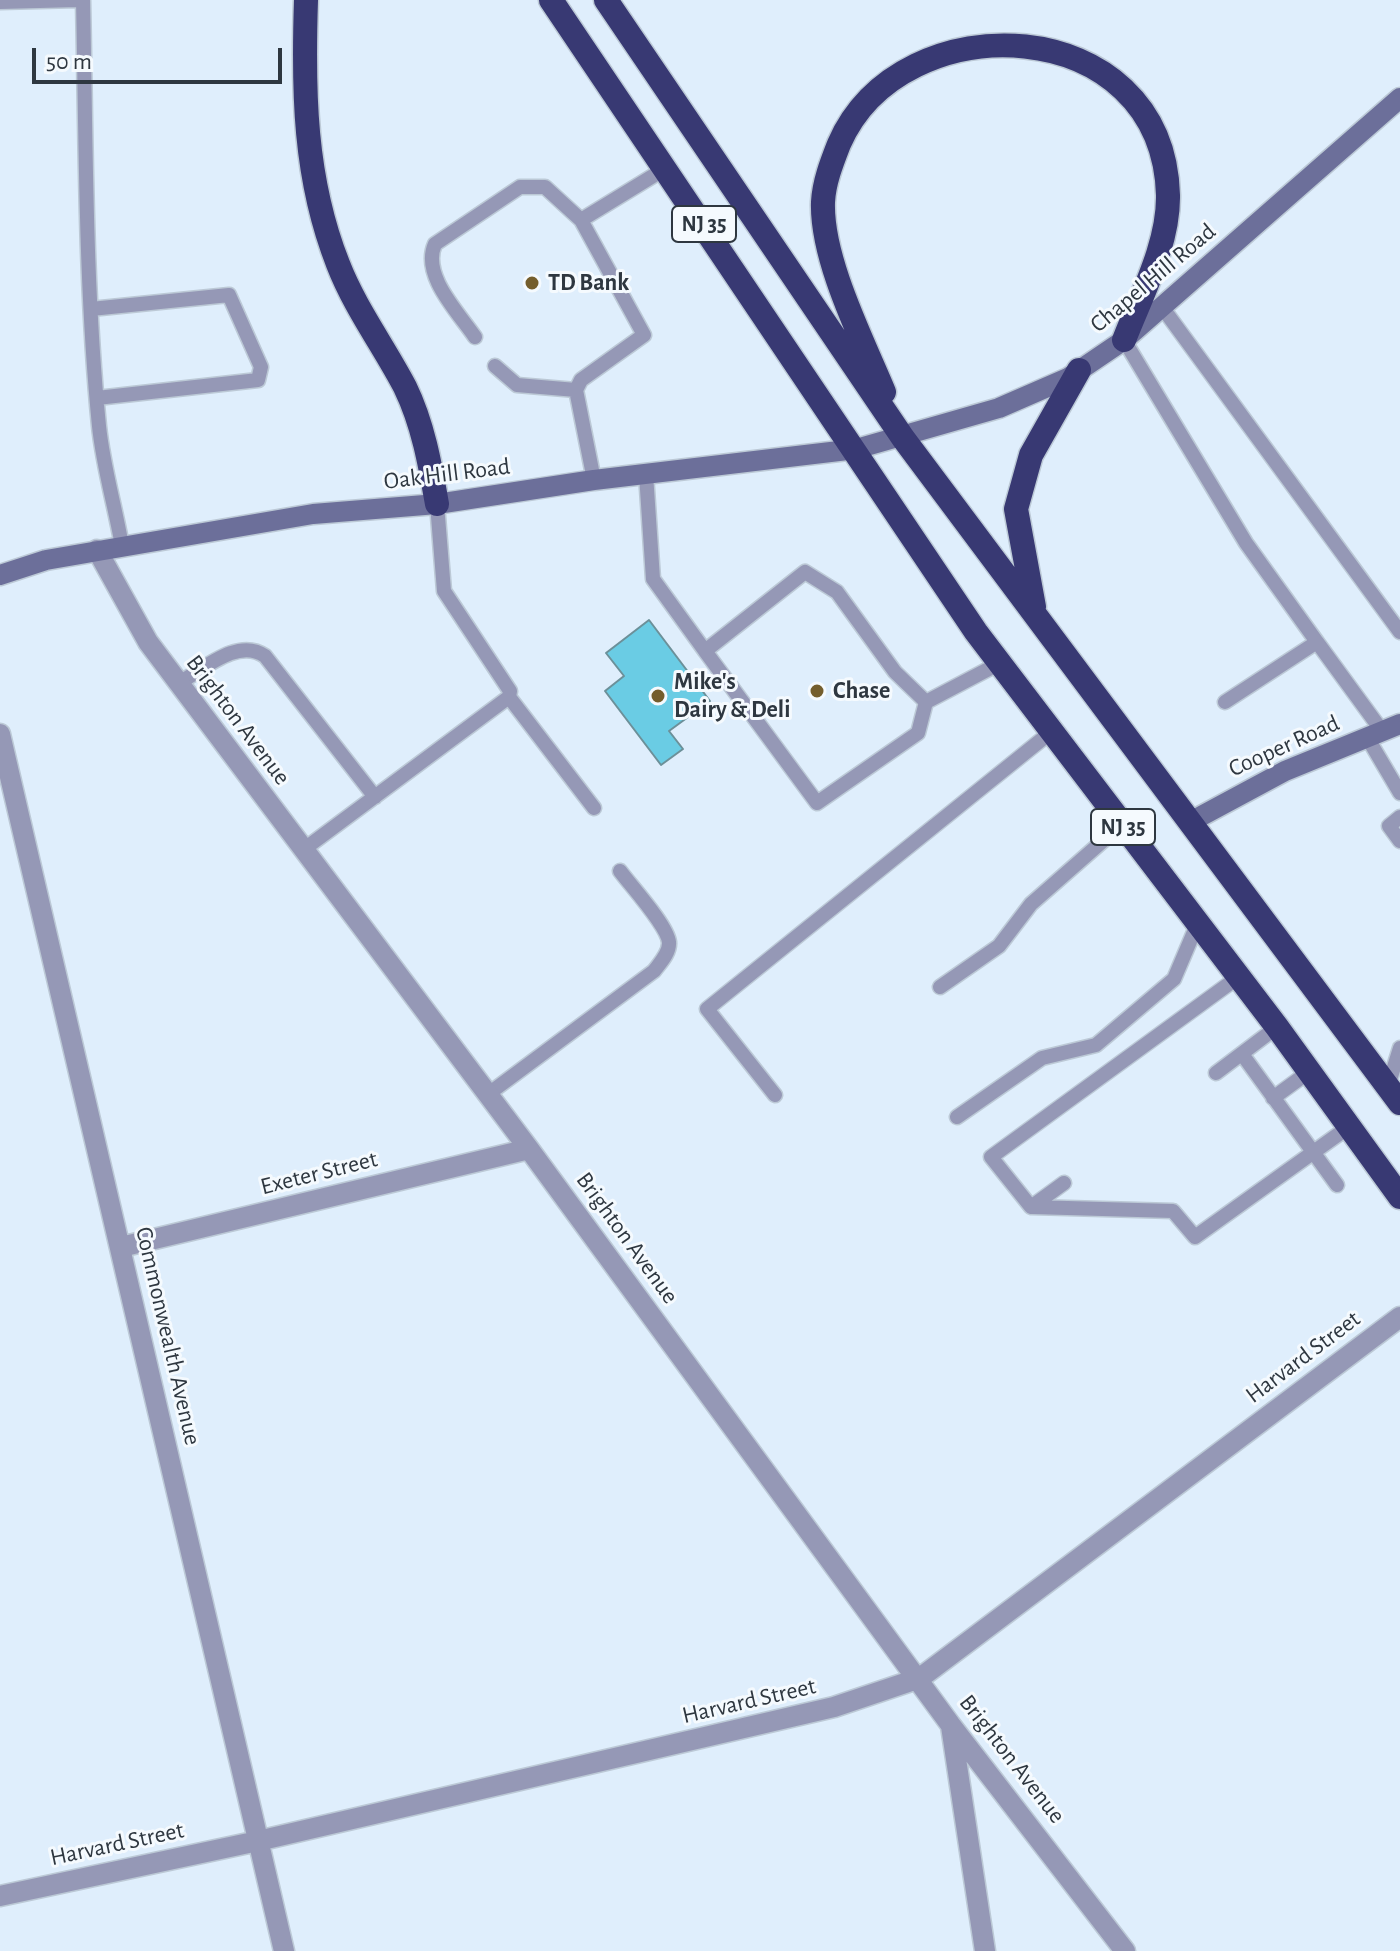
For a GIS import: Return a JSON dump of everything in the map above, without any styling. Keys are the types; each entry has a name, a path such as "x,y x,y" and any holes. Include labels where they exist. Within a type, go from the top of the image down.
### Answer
{"highway":[{"path":"306,0 303,76 307,143 322,218 363,318 405,388 426,443 437,504"},
{"name":"NJ 35","path":"551,0 1000,663 1310,1071 1400,1197"},
{"name":"NJ 35","path":"606,0 903,438 1394,1094"},
{"path":"903,438 842,292 823,203 839,141 862,99 895,67 927,47 957,38 1003,33 1032,36 1062,44 1095,62 1135,100 1148,120 1162,159 1168,196 1162,238 1124,340"},
{"path":"1035,613 1016,509 1031,455 1079,370"}],"street":[{"name":"Chapel Hill Road","path":"903,438 999,408 1079,370 1124,340 1400,98"},
{"name":"Oak Hill Road","path":"0,575 46,560 97,550 313,514 437,504 594,480 856,449 903,438"},
{"name":"Brighton Avenue","path":"97,550 140,628 179,683 529,1149 920,1678 950,1724 1125,1951"},
{"name":"Cooper Road","path":"1192,821 1285,771 1383,731"},
{"name":"Commonwealth Avenue","path":"0,734 284,1951"},
{"name":"Exeter Street","path":"121,1247 529,1149"},
{"name":"Harvard Street","path":"0,1896 258,1841 834,1707 920,1678 1400,1317"},
{"path":"950,1724 985,1951"}],"lane":[{"path":"0,2 81,0 91,309 99,429 122,546"},
{"path":"581,220 666,168"},
{"path":"475,337 431,270 429,256 435,244 520,187 545,187 581,220 644,335 581,380 576,390 594,480"},
{"path":"91,309 229,295 261,367 258,380 97,398"},
{"path":"1162,307 1400,632"},
{"path":"1124,340 1246,543 1383,731 1400,793"},
{"path":"495,366 517,385 576,390"},
{"path":"646,474 653,579 817,803 918,733 926,702 1000,663"},
{"path":"303,850 509,697 510,691 444,591 437,504"},
{"path":"705,651 805,572 837,592 895,672 926,702"},
{"path":"1225,702 1317,642"},
{"path":"179,683 237,649 253,648 265,656 375,797"},
{"path":"509,697 594,808"},
{"path":"775,1095 707,1009 1051,732"},
{"path":"1400,817 1389,826 1400,841"},
{"path":"940,987 999,946 1031,904 1121,825"},
{"path":"487,1095 654,971 665,956 669,942 662,927 620,871"},
{"path":"957,1117 1042,1058 1096,1045 1174,979 1197,925"},
{"path":"1237,978 991,1157 1031,1207 1173,1211 1195,1237 1350,1126"},
{"path":"1216,1073 1277,1027"},
{"path":"1394,1094 1400,1048"},
{"path":"1242,1054 1337,1185"},
{"path":"1273,1098 1310,1071"},
{"path":"1031,1207 1064,1183"}],"building":[{"name":"Mike's Dairy & Deli","path":"649,620 710,701 669,731 683,749 661,765 605,691 624,676 606,653"}],"place":[{"name":"TD Bank","path":"532,283"},
{"name":"Chase","path":"817,691"},
{"name":"Mike's Dairy & Deli","path":"658,696"}]}
